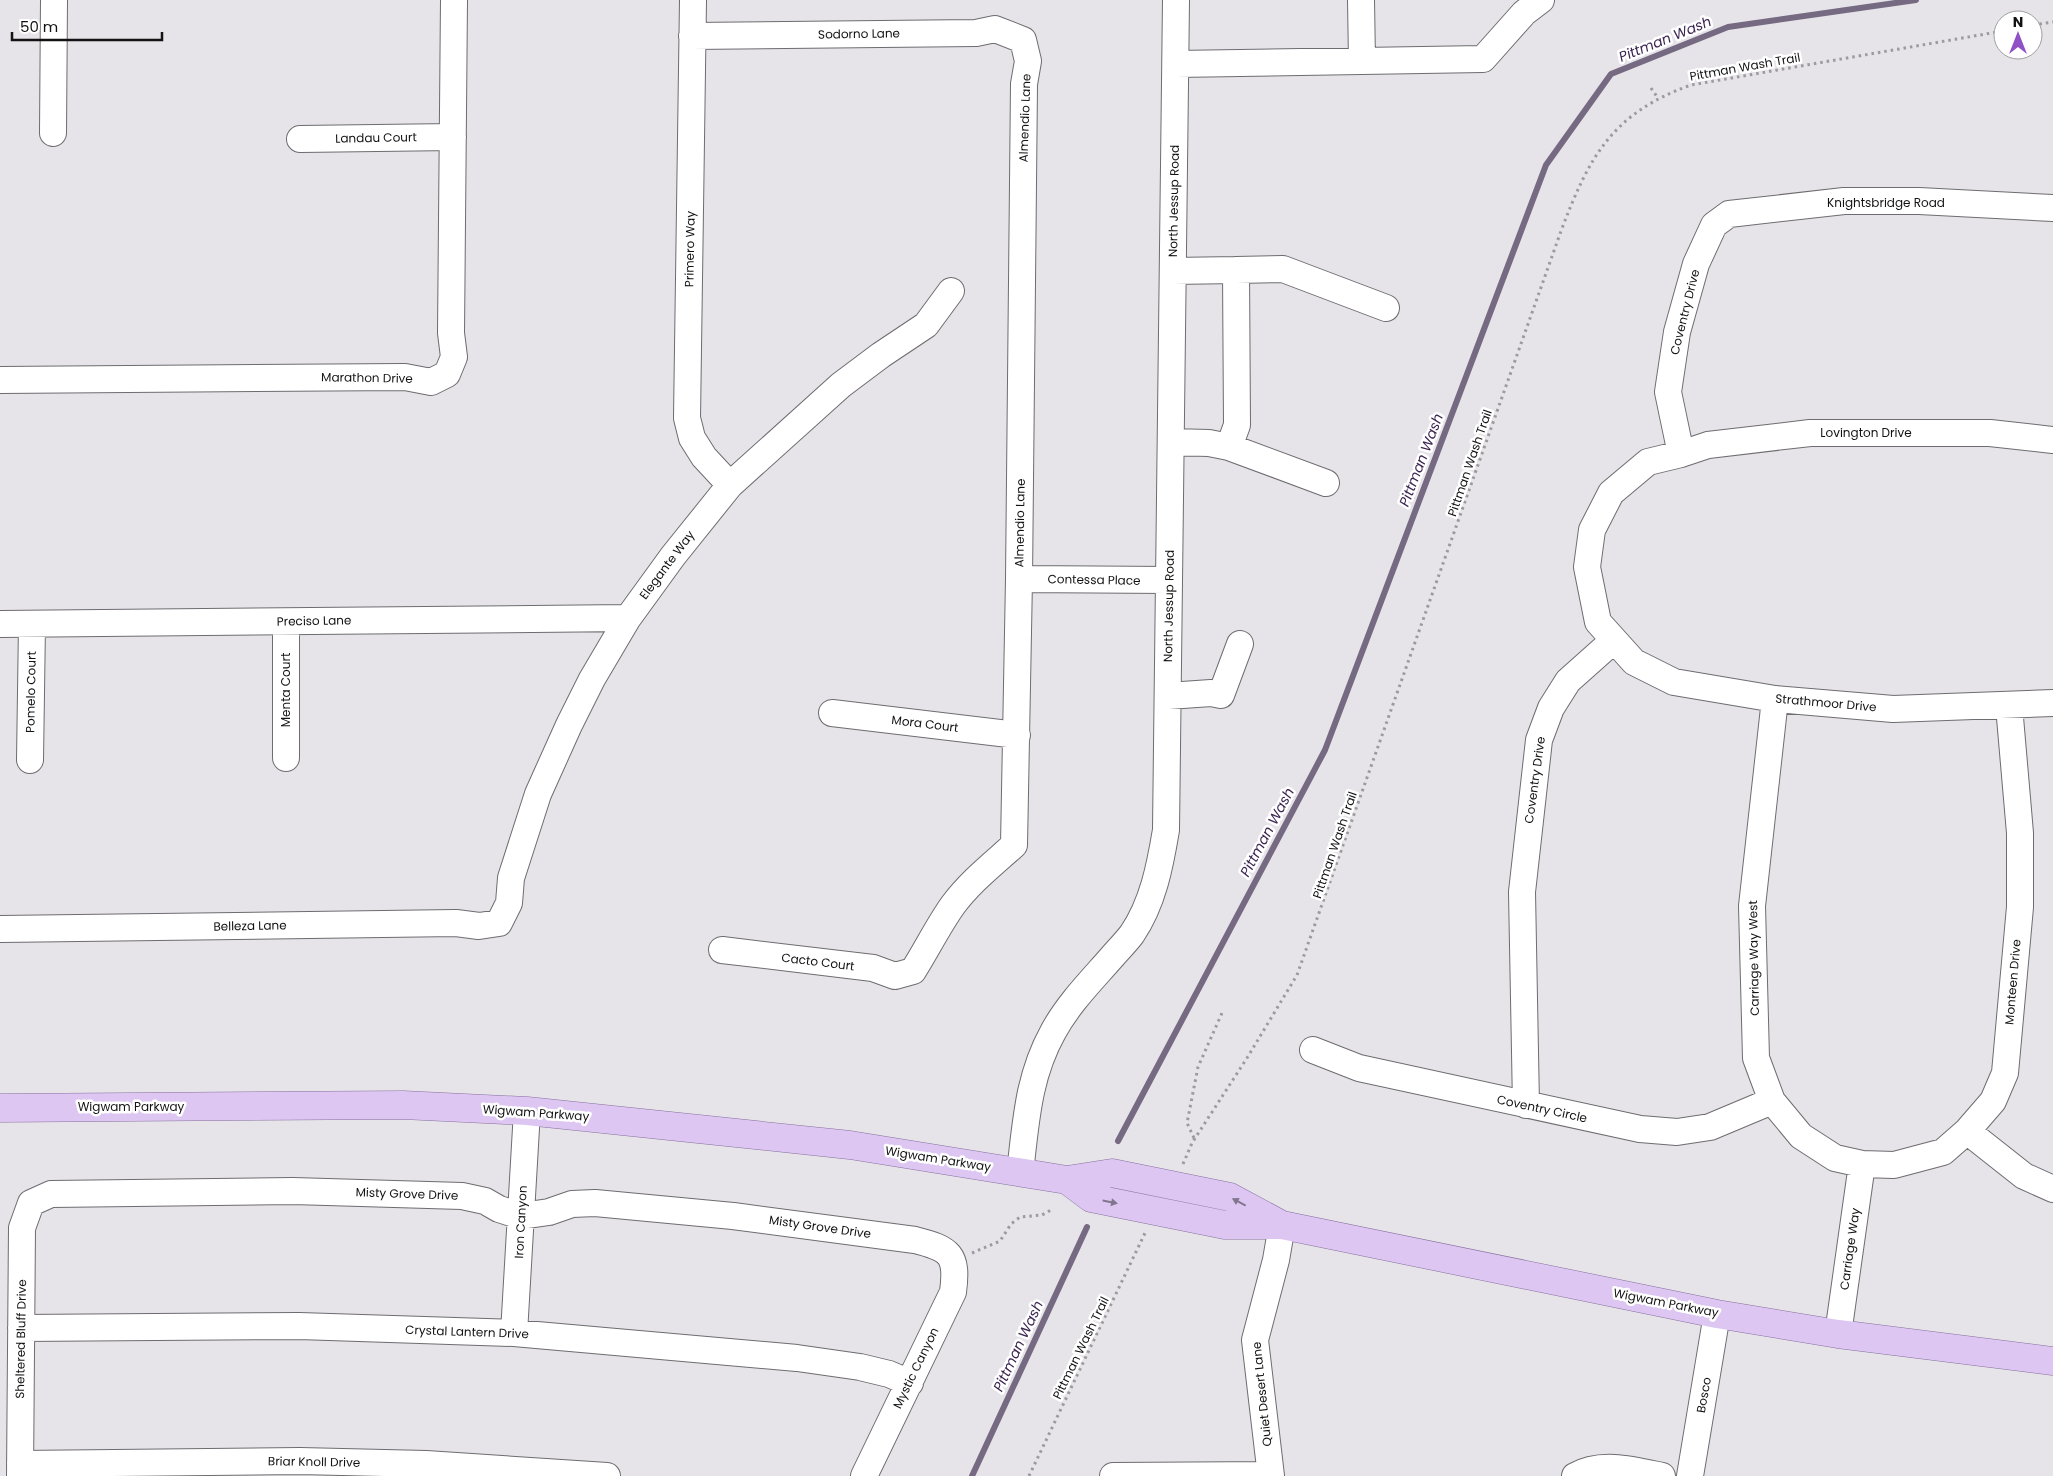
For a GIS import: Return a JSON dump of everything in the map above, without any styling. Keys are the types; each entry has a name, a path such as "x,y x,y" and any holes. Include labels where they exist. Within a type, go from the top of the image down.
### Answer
{"main road":[{"name":"Wigwam Parkway","path":"0,1108 403,1105 527,1111 850,1145 1067,1180 1112,1173 1230,1197 1282,1225 1718,1314 1838,1334 2053,1361"}],"street":[{"path":"53,133 54,0"},
{"name":"Marathon Drive","path":"0,380 405,377 431,382 447,374 454,357 451,334 454,0"},
{"name":"Primero Way","path":"693,0 687,418 692,438 704,457 730,485"},
{"name":"North Jessup Road","path":"1020,1172 1028,1103 1037,1065 1053,1031 1075,999 1132,935 1148,904 1157,879 1166,830 1176,0"},
{"path":"1361,0 1362,61"},
{"path":"1176,64 1483,59 1524,13 1541,0"},
{"name":"Sodorno Lane","path":"692,36 976,33 995,29 1023,40"},
{"name":"Almendio Lane","path":"913,971 930,939 954,904 974,882 1014,845 1017,735 1024,84 1028,61 1023,40"},
{"name":"Landau Court","path":"300,139 453,137"},
{"name":"Knightsbridge Road","path":"1721,220 1728,214 1844,201 1919,201 2053,208"},
{"name":"Coventry Drive","path":"1681,454 1668,392 1677,332 1696,264 1714,225 1721,220"},
{"path":"1173,271 1283,269 1386,308"},
{"path":"1229,447 1238,425 1236,270"},
{"name":"Elegante Way","path":"499,923 509,903 511,878 538,794 592,679 628,618 673,556 730,485 841,385 926,325 951,291"},
{"name":"Lovington Drive","path":"1681,454 1708,445 1810,433 1990,433 2053,440"},
{"path":"1171,442 1208,443 1229,447 1326,483"},
{"path":"1614,640 1598,622 1587,567 1592,530 1611,493 1648,462 1681,454"},
{"name":"Contessa Place","path":"1019,579 1169,580"},
{"name":"Preciso Lane","path":"0,624 628,618"},
{"name":"Menta Court","path":"286,622 286,758"},
{"name":"Pomelo Court","path":"30,760 32,624"},
{"name":"Coventry Drive","path":"1526,1105 1522,892 1539,740 1550,708 1568,681 1614,640"},
{"name":"Strathmoor Drive","path":"1614,640 1634,662 1674,682 1775,699 1893,709 2053,704"},
{"path":"1168,696 1211,693 1221,695 1240,644"},
{"name":"Carriage Way West","path":"1775,699 1752,906 1756,1058 1772,1101 1800,1136 1835,1158 1862,1164"},
{"name":"Monteen Drive","path":"1862,1164 1894,1165 1943,1152 1967,1131 1993,1101 2005,1073 2020,907 2020,833 2009,706"},
{"name":"Mora Court","path":"832,712 1017,735"},
{"name":"Belleza Lane","path":"0,929 456,923 479,926 499,923"},
{"name":"Cacto Court","path":"722,950 873,968 895,976 913,971"},
{"name":"Coventry Circle","path":"1313,1050 1359,1068 1640,1129 1677,1132 1710,1127 1772,1101"},
{"name":"Iron Canyon","path":"514,1333 527,1111"},
{"path":"1967,1131 2024,1176 2053,1189"},
{"name":"Carriage Way","path":"1838,1334 1862,1164"},
{"name":"Misty Grove Drive","path":"31,1203 51,1194 313,1191 462,1196 485,1201 499,1209 521,1216 549,1212 572,1204 595,1203 733,1216 915,1240 938,1246 953,1260"},
{"name":"Sheltered Bluff Drive","path":"20,1470 22,1228 31,1203"},
{"name":"Quiet Desert Lane","path":"1271,1476 1254,1340 1276,1260 1282,1225"},
{"name":"Mystic Canyon","path":"864,1476 953,1292 956,1272 953,1260"},
{"name":"Bosco","path":"1690,1476 1718,1314"},
{"name":"Crystal Lantern Drive","path":"21,1328 299,1326 514,1333 797,1358 860,1367 889,1374 910,1383"},
{"name":"Briar Knoll Drive","path":"20,1470 300,1461 426,1464 607,1476"},
{"path":"1576,1476 1586,1469 1622,1468 1662,1476"},
{"path":"1113,1476 1271,1476"}],"path":[{"name":"Pittman Wash Trail","path":"1179,1172 1195,1139 1248,1058 1297,975 1577,187 1596,153 1619,126 1658,98 1691,85 1993,33"},
{"path":"1651,88 1658,98"},
{"path":"1195,1139 1187,1123 1198,1067 1222,1013"},
{"path":"953,1260 1000,1241 1011,1224 1020,1217 1042,1215 1051,1210"},
{"name":"Pittman Wash Trail","path":"1029,1476 1139,1248 1146,1228"}],"waterway":[{"name":"Pittman Wash","path":"1118,1141 1325,750 1546,165 1611,74 1728,27 1916,0"},
{"name":"Pittman Wash","path":"972,1476 1087,1227"}]}
